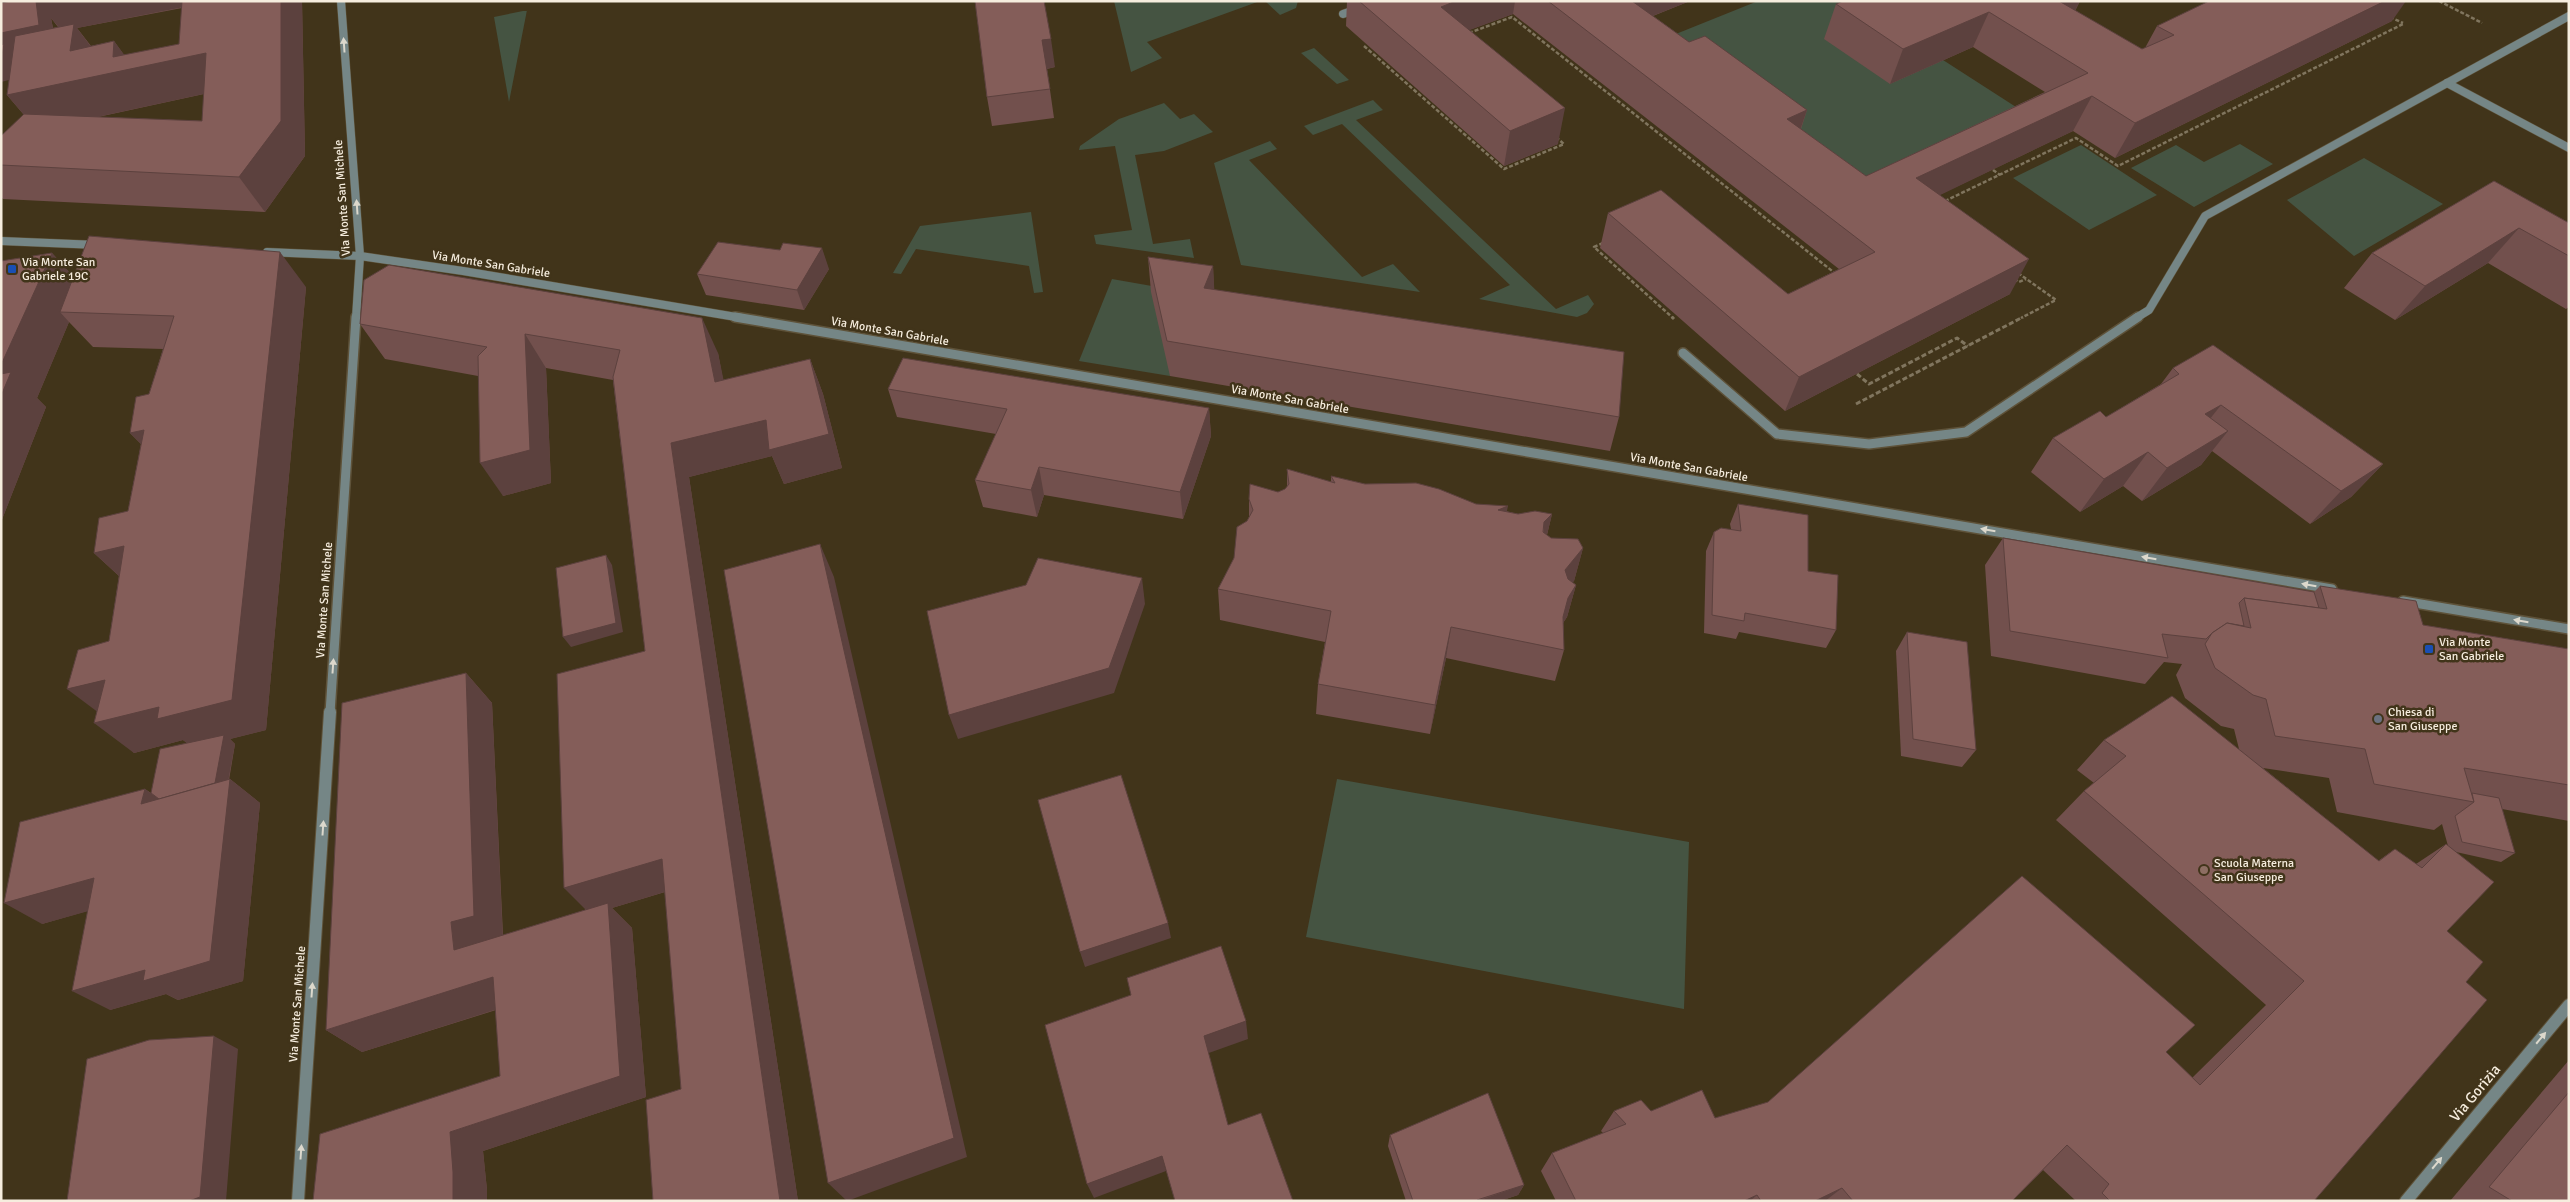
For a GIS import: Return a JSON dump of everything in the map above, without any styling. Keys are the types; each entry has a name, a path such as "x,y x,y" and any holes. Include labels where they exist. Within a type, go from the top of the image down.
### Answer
{"street":[{"name":"Via Monte San Michele","path":"298,1201 360,256 341,1"},
{"path":"1343,14 1381,1"},
{"path":"1684,353 1777,434 1869,444 1966,432 2150,310 2205,216 2569,16"},
{"path":"2447,83 2569,148"},
{"path":"1,241 111,246"},
{"name":"Via Monte San Gabriele","path":"261,252 360,256 462,271 2347,591"},
{"path":"2396,600 2569,629"},
{"name":"Via Gorizia","path":"2406,1201 2569,1005"}],"path":[{"path":"2439,1 2488,26"},
{"path":"1938,204 2076,138 2118,166 2403,24 2386,15"},
{"path":"1460,36 1512,17 1844,280"},
{"path":"1363,42 1360,42 1504,169 1564,144 1549,132"},
{"path":"1993,170 2000,175"},
{"path":"1611,239 1594,247 1652,299"},
{"path":"1850,407 2056,300 2010,267"},
{"path":"2012,277 2019,282 2026,279"},
{"path":"1857,374 1869,384 1957,338 1968,346"}],"green space":[{"path":"1114,1 1260,1 1147,42 1162,58 1131,72"},
{"path":"1265,1 1298,1 1296,8 1280,15"},
{"path":"1758,1 1863,1 1943,60 2016,107 1837,191 1646,46"},
{"path":"527,10 509,102 494,17"},
{"path":"1314,48 1349,80 1337,84 1301,53"},
{"path":"1373,100 1383,110 1356,120 1556,309 1588,295 1594,304 1587,313 1577,317 1479,299 1510,285 1342,124 1313,135 1304,126"},
{"path":"1164,103 1180,119 1194,114 1213,132 1164,151 1135,155 1153,244 1190,239 1194,258 1096,244 1094,235 1132,230 1115,146 1079,150 1080,146 1119,119"},
{"path":"1270,141 1277,149 1249,160 1362,277 1393,264 1420,292 1241,265 1214,163"},
{"path":"2240,144 2273,164 2194,207 2131,168 2176,145 2204,162"},
{"path":"2081,145 2157,195 2089,230 2013,178"},
{"path":"2364,158 2443,204 2354,256 2287,200"},
{"path":"1031,212 1043,292 1034,293 1029,266 916,249 901,274 893,273 920,226"},
{"path":"1112,279 1186,292 1170,376 1079,361"},
{"path":"1337,779 1689,842 1684,1009 1306,937"}],"building":[{"path":"36,1 39,25 1,33 1,3"},
{"path":"182,1 281,1 281,121 239,177 1,165 1,136 24,114 202,121 206,53 7,95 15,36 74,24 70,51 114,41 113,57 179,44"},
{"path":"975,1 1044,1 1051,39 1042,40 1050,89 987,97"},
{"path":"1359,1 1456,1 1441,7 1565,108 1510,131"},
{"path":"1548,1 1632,1 1689,42 1705,36 1807,110 1787,119 1866,176 2088,73 1989,12 1903,49 1836,4 1843,1 2059,1 2142,49 2174,35 2157,26 2209,1 2385,1 2135,123 2092,96 1916,178 2029,259 1799,377 1608,213 1661,190 1788,294 1875,252"},
{"path":"4,44 1,61 1,45"},
{"path":"2494,181 2569,223 2569,256 2519,228 2425,286 2372,253"},
{"path":"89,236 280,252 232,700 157,719 159,707 94,723 105,680 67,689 78,650 109,641 124,546 94,553 99,518 128,511 144,430 130,433 136,397 149,394 174,316 60,312"},
{"path":"718,242 780,250 783,243 822,248 797,290 697,274"},
{"path":"52,253 1,365 1,261"},
{"path":"1148,257 1213,266 1204,288 1624,352 1619,417 1167,341"},
{"path":"389,265 702,318 715,382 810,359 829,434 769,450 766,420 671,443 780,1201 653,1201 646,1100 681,1089 662,859 564,888 557,674 645,651 613,377 620,350 525,334 530,450 480,463 478,356 487,347 360,324 364,280"},
{"path":"2213,345 2383,464 2341,491 2221,405 2205,414 2228,431 2167,468 2148,452 2104,479 2053,438 2100,411 2106,417 2179,374 2173,368"},
{"path":"903,358 1209,408 1180,492 1039,467 1031,490 975,480 1007,409 888,389"},
{"path":"11,372 1,396 1,374"},
{"path":"1287,469 1335,483 1331,476 1365,484 1416,483 1439,489 1476,504 1508,506 1498,510 1518,514 1535,511 1552,514 1544,522 1543,532 1551,538 1578,539 1583,548 1565,570 1568,579 1576,585 1568,598 1563,617 1564,650 1451,627 1435,705 1318,684 1331,611 1218,589 1234,558 1237,527 1247,521 1253,510 1249,499 1250,484 1278,492 1285,489 1289,484"},
{"path":"1738,504 1808,515 1808,571 1838,575 1836,630 1745,613 1744,621 1712,615 1714,532 1721,528 1741,531"},
{"path":"2003,538 2314,592 2319,608 2244,598 2239,603 2244,626 2227,623 2206,639 2162,634 2168,658 2010,631"},
{"path":"820,544 954,1138 828,1183 724,570"},
{"path":"606,555 616,623 563,637 556,568"},
{"path":"1038,558 1142,578 1109,668 949,715 927,611 1026,585"},
{"name":"Chiesa di San Giuseppe","path":"2320,586 2416,601 2423,625 2569,649 2569,785 2464,768 2474,802 2374,784 2365,749 2275,736 2266,699 2253,695 2215,668 2205,644 2212,633 2227,623 2251,628 2244,598 2327,609"},
{"path":"1907,632 1967,642 1976,750 1913,739"},
{"path":"466,673 474,916 451,922 454,950 608,903 620,1076 450,1132 453,1201 313,1201 320,1134 500,1076 493,977 326,1030 342,703"},
{"path":"2172,696 2379,861 2395,849 2422,868 2446,844 2494,882 2447,931 2483,962 2466,982 2487,1000 2314,1201 2110,1201 2102,1193 2109,1184 2067,1145 2012,1201 1853,1201 1842,1188 1815,1201 1761,1201 1757,1195 1744,1201 1576,1201 1552,1153 1626,1124 1614,1111 1641,1100 1651,1111 1702,1090 1715,1118 1768,1102 2022,876 2195,1025 2166,1052 2200,1085 2304,981 2084,791 2126,756 2104,740"},
{"path":"224,735 215,783 159,799 151,793 160,749"},
{"path":"1121,775 1168,923 1080,952 1038,800"},
{"path":"230,779 210,961 143,981 145,970 72,991 94,878 4,903 20,822 145,789 141,804"},
{"path":"2472,793 2499,798 2515,853 2462,842 2455,816 2474,802"},
{"path":"1221,946 1246,1021 1204,1036 1228,1125 1261,1113 1293,1201 1175,1201 1162,1156 1087,1184 1045,1025 1131,995 1127,978"},
{"path":"214,1036 200,1197 189,1201 67,1201 87,1059 149,1040"},
{"path":"2569,1092 2569,1201 2512,1201 2489,1187"},
{"path":"1488,1093 1524,1185 1477,1201 1413,1201 1390,1135"}],"place":[{"name":"Via Monte San Gabriele 19C","path":"12,269"},
{"name":"Via Monte San Gabriele","path":"2429,649"},
{"name":"Chiesa di San Giuseppe","path":"2378,719"},
{"name":"Scuola Materna San Giuseppe","path":"2204,870"}]}
